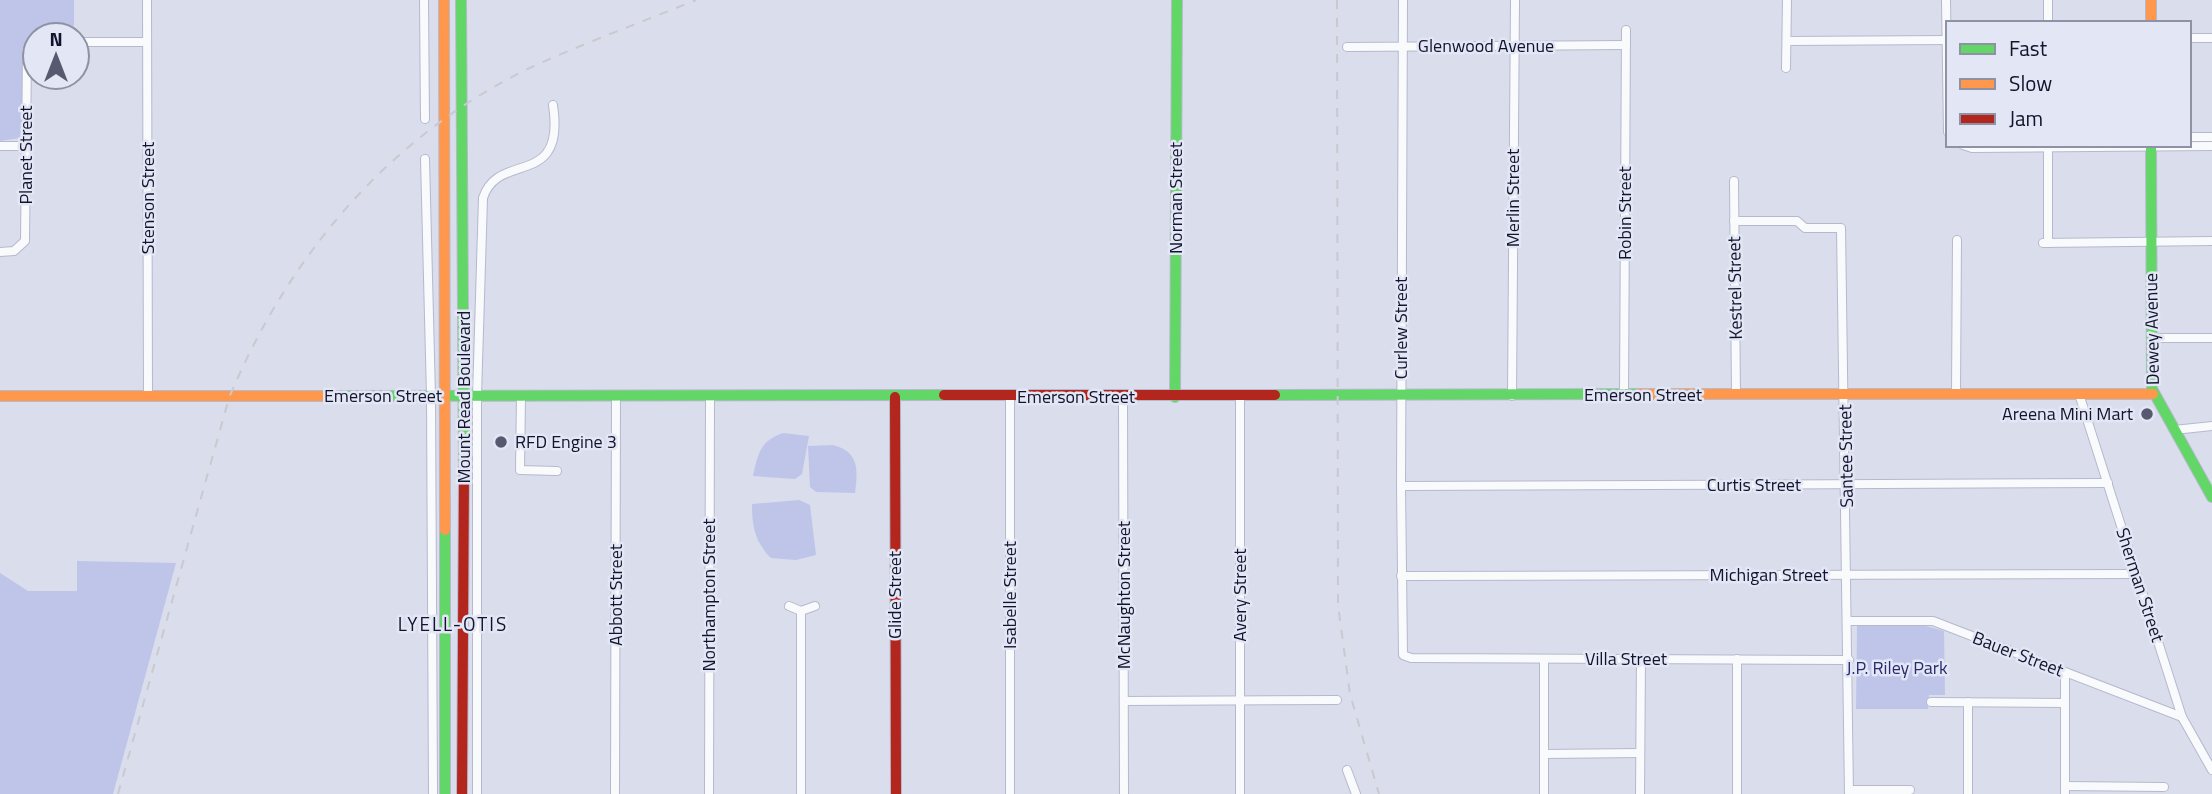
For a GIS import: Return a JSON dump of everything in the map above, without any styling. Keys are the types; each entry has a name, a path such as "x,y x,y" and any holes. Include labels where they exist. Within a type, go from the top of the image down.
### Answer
{"street":[{"name":"Stenson Street","path":"147,0 148,397"},
{"path":"424,0 425,119"},
{"name":"Mount Read Boulevard","path":"444,0 445,794"},
{"name":"Mount Read Boulevard","path":"461,0 464,396 462,794"},
{"name":"Norman Street","path":"1175,397 1177,0"},
{"name":"Curlew Street","path":"1403,0 1403,655"},
{"name":"Merlin Street","path":"1512,396 1515,0"},
{"path":"1786,68 1787,0"},
{"path":"1946,0 1947,21"},
{"path":"2048,0 2048,21"},
{"path":"2151,0 2151,21"},
{"name":"Robin Street","path":"1624,396 1626,30"},
{"path":"2191,38 2212,38"},
{"path":"1787,41 1946,40"},
{"path":"91,42 147,42"},
{"name":"Glenwood Avenue","path":"1347,47 1626,45"},
{"name":"Planet Street","path":"0,252 14,251 25,241 27,91"},
{"name":"Mount Read Boulevard","path":"477,794 477,396 483,198 490,184 548,153 555,138 553,105"},
{"path":"2191,137 2212,136"},
{"path":"0,146 27,146"},
{"path":"2191,146 2212,146"},
{"path":"1969,147 2010,147"},
{"path":"2048,147 2046,243 2212,242"},
{"name":"Dewey Avenue","path":"2151,147 2153,394 2212,497"},
{"name":"Mount Read Boulevard","path":"425,159 431,396 433,794"},
{"name":"Kestrel Street","path":"1734,181 1736,395"},
{"name":"Santee Street","path":"1734,221 1797,221 1805,228 1841,228 1846,395 1849,792"},
{"path":"1956,240 1956,394"},
{"path":"2151,338 2212,338"},
{"name":"Sherman Street","path":"2079,394 2182,717 2212,770"},
{"name":"Emerson Street","path":"0,396 1240,397 2153,394"},
{"path":"521,396 520,470 557,471"},
{"name":"Abbott Street","path":"615,794 616,396"},
{"name":"Northampton Street","path":"709,794 710,396"},
{"name":"Glide Street","path":"895,397 895,794"},
{"name":"Isabelle Street","path":"1010,397 1010,794"},
{"name":"McNaughton Street","path":"1124,397 1124,794"},
{"name":"Avery Street","path":"1240,397 1240,794"},
{"path":"2174,430 2212,426"},
{"name":"Curtis Street","path":"1401,486 2108,483"},
{"name":"Michigan Street","path":"1401,576 2137,574"},
{"path":"789,606 801,611 815,606"},
{"path":"801,611 801,794"},
{"name":"Bauer Street","path":"1848,621 1933,621 2182,717"},
{"name":"Villa Street","path":"1403,655 1411,658 1849,660"},
{"path":"1640,794 1641,658"},
{"path":"1544,659 1544,794"},
{"path":"1737,659 1737,794"},
{"path":"2066,673 2066,790 2164,787"},
{"path":"1124,701 1337,700"},
{"path":"1931,702 2066,703"},
{"path":"1968,702 1968,794"},
{"path":"1544,754 1640,753"},
{"path":"1347,770 1356,794"},
{"path":"1849,792 1910,790"}],"green space":[{"path":"0,0 74,0 74,21 21,21 22,131 20,138 0,141"},
{"path":"783,433 809,436 802,474 795,479 753,476 761,449 769,440"},
{"path":"833,445 848,452 855,463 855,493 816,492 810,487 808,446"},
{"path":"799,500 810,505 816,555 796,560 771,558 761,546 756,534 752,504"},
{"path":"77,561 176,563 113,794 0,794 0,573 28,591 77,591"},
{"name":"J.P. Riley Park","path":"1857,626 1926,626 1944,631 1945,695 1929,695 1928,709 1856,709"}],"railway":[{"path":"118,794 229,398 282,295 314,247 351,203 391,163 435,126 483,94 554,57 696,0"},
{"path":"1337,0 1338,605 1350,694 1379,794"}],"traffic: fast":[{"path":"461,0 464,472"},
{"path":"1175,397 1177,0"},
{"path":"2151,147 2152,389 2212,497"},
{"path":"1275,395 1639,394"},
{"path":"333,396 944,395"},
{"path":"445,530 445,794"}],"traffic: slow":[{"path":"444,0 445,530"},
{"path":"2151,0 2151,21"},
{"path":"1639,394 2153,394"},
{"path":"0,396 333,396"}],"traffic: jam":[{"path":"944,395 1275,395"},
{"path":"895,397 896,794"},
{"path":"462,794 464,472"}],"place":[{"name":"Areena Mini Mart","path":"2147,414"},
{"name":"RFD Engine 3","path":"501,442"}],"district":[{"name":"LYELL-OTIS","path":"453,624"}]}
